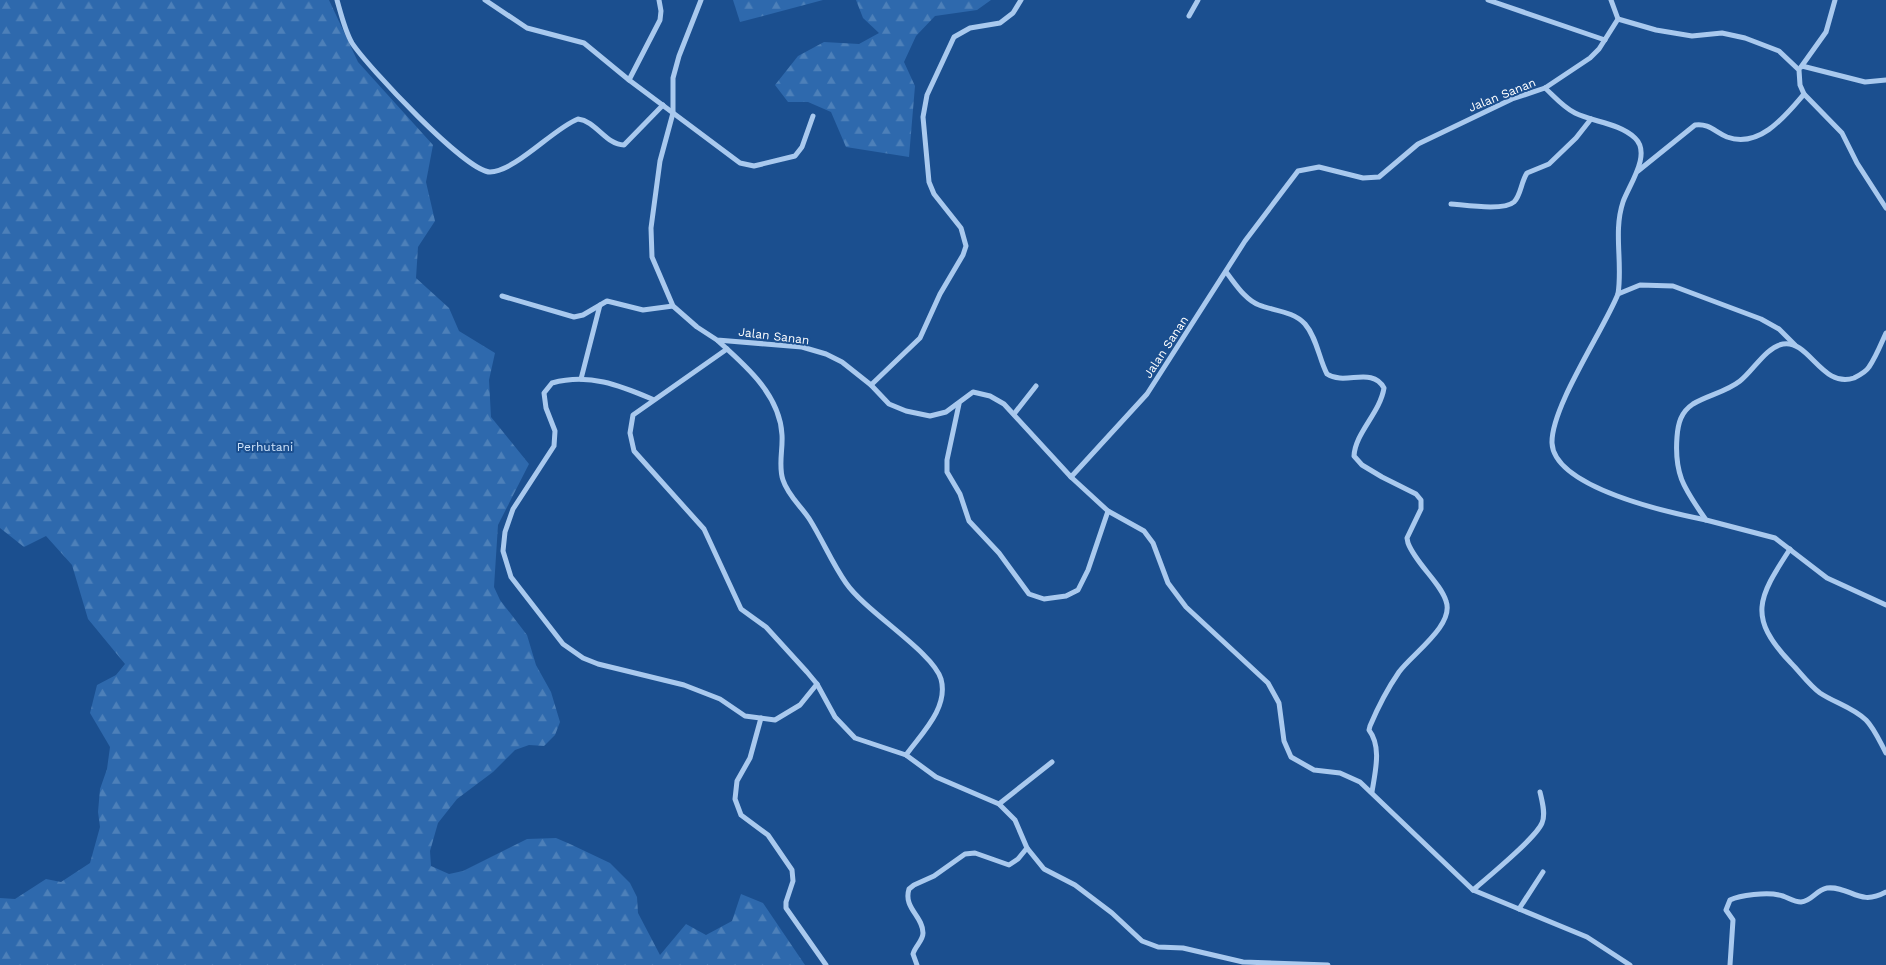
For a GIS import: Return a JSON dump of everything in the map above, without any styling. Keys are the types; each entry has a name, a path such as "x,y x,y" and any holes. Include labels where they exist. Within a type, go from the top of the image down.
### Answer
{"street":[{"path":"337,0 348,32 359,51 440,138 471,163 488,172 496,171 526,155 578,119 589,123 614,142 624,145 663,105"},
{"path":"485,0 526,28 584,43 733,160 754,166 795,156 802,147 813,116"},
{"path":"629,80 660,20 659,0"},
{"name":"Jalan Sanan","path":"701,0 679,56 673,78 673,113 657,179 650,246 652,257 674,306 697,327 718,340 802,347 826,354 842,362 871,385 889,404 906,411 930,416 946,412 959,404 969,392 978,392 998,399 1071,477 1147,394 1245,241 1298,171 1319,167 1363,178 1379,177 1418,144 1512,99 1546,88 1590,58 1605,40 1618,19"},
{"path":"871,385 920,338 940,294 963,255 966,246 961,228 934,194 929,182 923,118 927,95 954,36 970,28 1000,23 1012,13 1021,0"},
{"path":"1189,16 1198,0"},
{"path":"1488,0 1605,40"},
{"path":"1611,0 1618,19 1656,30 1692,36 1722,33 1744,38 1778,51 1800,68 1865,82 1886,80"},
{"path":"1835,0 1826,32 1800,68 1800,85 1804,94 1845,137 1857,163 1886,208"},
{"path":"1546,88 1564,106 1591,119 1619,128 1637,141 1641,150 1640,160 1623,203 1619,222 1620,274 1618,294 1560,413 1552,444 1556,456 1566,468 1575,474 1623,498 1667,512 1774,538 1827,578 1886,605"},
{"path":"1636,172 1695,125 1704,124 1732,139 1742,139 1770,130 1804,94"},
{"path":"1451,204 1495,207 1511,204 1517,197 1527,173 1549,164 1576,138 1591,119"},
{"path":"1226,272 1251,300 1258,305 1291,315 1304,323 1311,332 1328,374 1336,378 1370,377 1381,383 1384,388 1379,405 1356,446 1354,456 1362,465 1416,494 1421,500 1421,509 1410,529 1408,543 1424,571 1446,598 1448,606 1440,626 1400,670 1370,726 1369,730 1375,738 1377,758 1372,792"},
{"path":"1618,294 1640,285 1674,286 1761,319 1779,329 1832,377 1846,380 1860,375 1869,367 1886,333"},
{"path":"502,296 574,316 582,316 607,301 643,310 674,306"},
{"path":"581,379 600,304"},
{"path":"718,340 774,400 782,435 782,479 787,489 809,518 846,583 871,610 926,659 940,678 942,689 938,710 906,755"},
{"path":"1706,520 1688,494 1678,471 1675,459 1677,426 1685,411 1693,404 1741,380 1774,348 1782,344 1796,346"},
{"path":"727,349 652,399 633,415 630,433 634,451 704,529 741,609 766,627 817,684 835,717 855,738 906,755 936,777 999,804 1015,820 1027,848 1044,869 1074,885 1112,912 1142,941 1151,945 1183,948 1244,962 1328,965"},
{"path":"652,399 614,383 581,379 552,383 544,393 546,408 556,437 554,446 513,509 503,551 512,577 563,644 583,658 598,664 684,685 720,699 745,716 775,720 800,705 817,684"},
{"path":"1014,414 1036,386"},
{"path":"959,404 947,460 947,472 960,494 966,514 976,531 993,546 1029,594 1044,598 1066,596 1078,590 1088,570 1108,511"},
{"path":"1071,477 1108,511 1133,523 1149,536 1168,583 1186,607 1268,683 1279,703 1284,741 1291,757 1314,770 1351,777 1372,792 1446,867 1473,890 1587,937 1630,965"},
{"path":"1790,549 1778,568 1764,597 1761,613 1762,624 1778,649 1820,692 1853,709 1868,721 1886,752"},
{"path":"762,718 750,758 735,790 737,809 746,820 768,835 792,870 793,881 786,908 826,965"},
{"path":"999,804 1052,762"},
{"path":"1473,890 1497,870 1539,828 1544,815 1540,792"},
{"path":"917,965 913,954 923,937 923,930 907,902 909,889 934,876 965,854 974,853 1009,865 1018,859 1027,848"},
{"path":"1519,909 1543,872"},
{"path":"1730,965 1733,920 1726,910 1730,900 1738,896 1779,894 1800,902 1809,900 1820,890 1828,888 1867,898 1876,897 1886,892"}],"green space":[{"name":"Perhutani","path":"0,0 329,0 358,62 433,145 426,182 435,221 418,247 416,278 449,308 459,331 495,353 489,380 491,417 529,464 498,525 494,587 500,600 527,635 536,665 551,692 560,722 555,735 544,746 529,745 515,750 493,772 457,799 438,823 430,851 431,866 449,874 463,871 527,839 556,838 610,863 630,883 637,897 638,913 660,955 686,924 706,935 732,921 741,894 763,903 805,965 0,965 0,898 15,899 46,879 61,882 90,863 100,827 98,812 100,789 107,769 110,747 90,713 97,685 116,675 125,664 88,619 72,565 46,536 24,547 0,528"},
{"path":"733,0 823,0 740,22"},
{"path":"856,0 991,0 977,10 935,16 916,36 904,62 915,86 909,157 846,147 831,112 808,102 788,102 775,85 798,56 824,42 859,44 879,33 863,18"}]}
